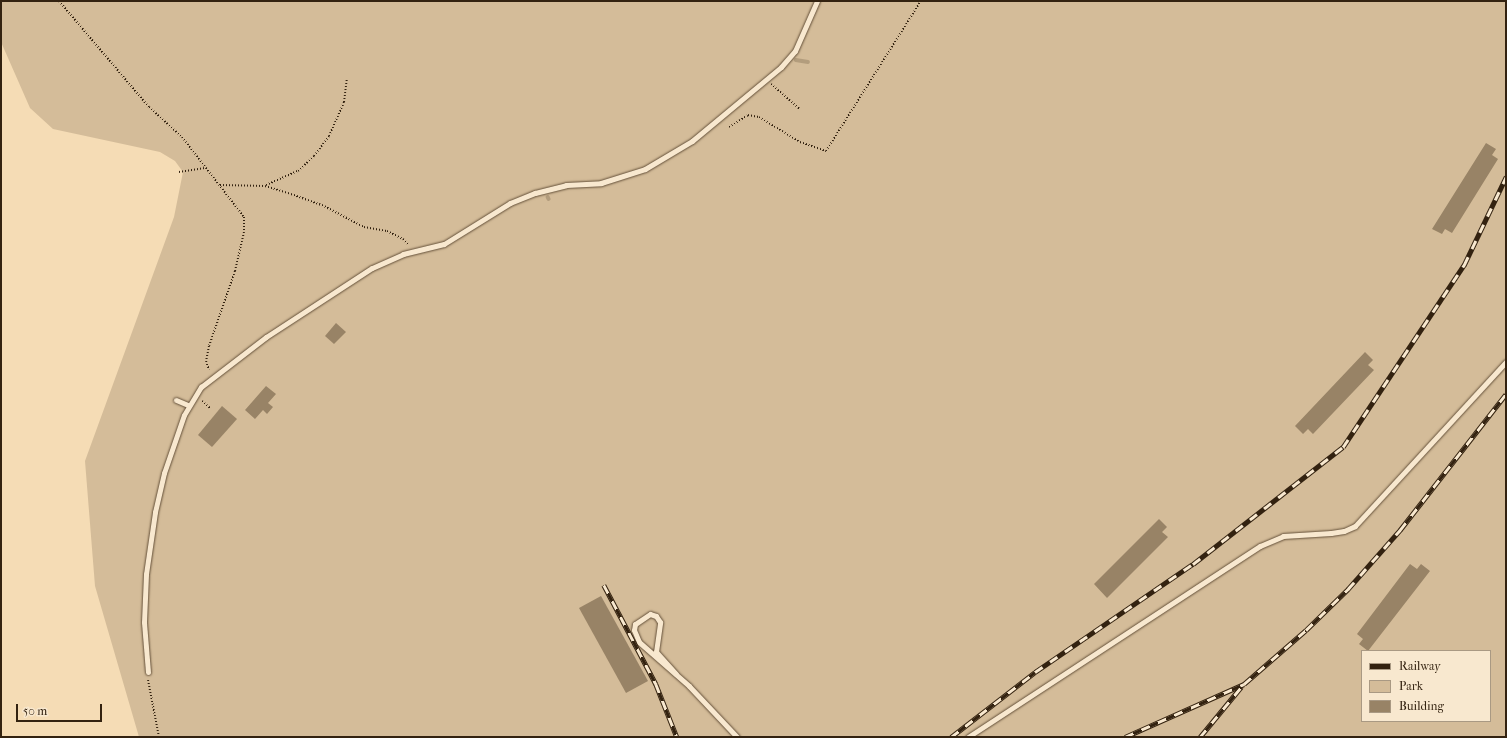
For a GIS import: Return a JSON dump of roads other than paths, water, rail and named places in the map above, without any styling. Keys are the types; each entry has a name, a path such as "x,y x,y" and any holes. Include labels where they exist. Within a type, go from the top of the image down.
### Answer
{"lane":[{"path":"148,672 144,622 150,540 164,473 188,405 212,377 331,292 372,268 414,251 444,244 510,203 535,193 566,185 600,183 645,169 692,141 766,79 795,51 817,1"},
{"path":"968,737 1260,546 1283,536 1331,533 1344,531 1355,526 1506,362"},
{"path":"176,400 188,405"},
{"path":"676,674 639,642 634,630 635,624 650,614 656,616 660,622 656,652 737,737"}],"waterway":[{"path":"796,60 808,62"}],"railway":[{"path":"951,737 1035,672 1193,564 1343,447 1464,265 1506,177"},
{"path":"1125,737 1244,684 1306,630 1348,589 1400,530 1506,394"},
{"path":"604,585 656,684 677,737"},
{"path":"1200,737 1241,687"}]}
